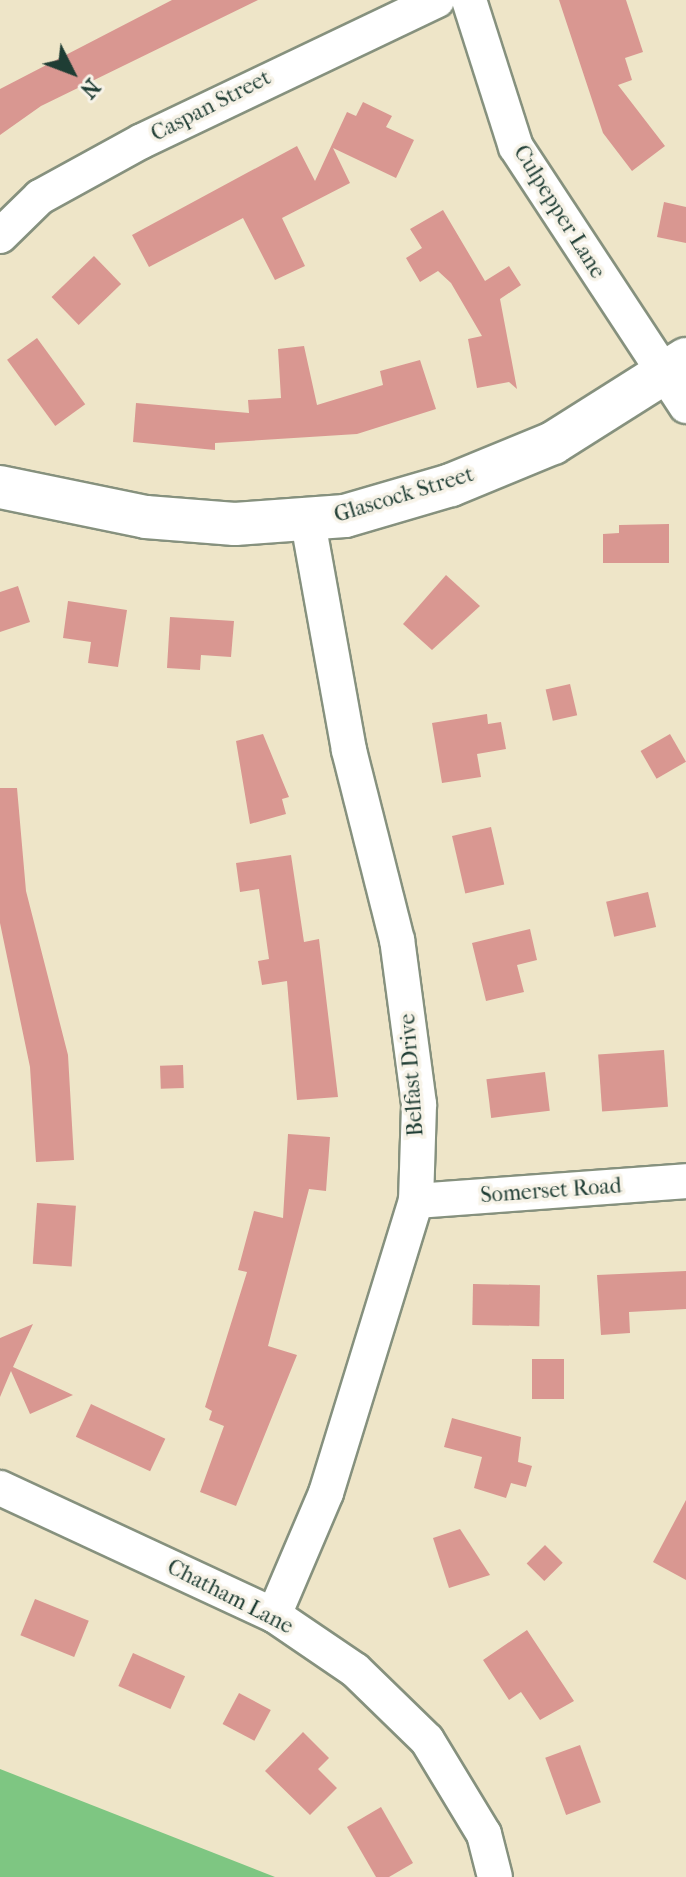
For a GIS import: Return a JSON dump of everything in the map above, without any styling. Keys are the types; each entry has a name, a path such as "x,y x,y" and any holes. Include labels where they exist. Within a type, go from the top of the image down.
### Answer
{"street":[{"name":"Caspan Street","path":"0,236 40,197 142,141 437,0"},
{"name":"Culpepper Lane","path":"469,0 516,147 679,379"},
{"name":"Glascock Street","path":"0,487 146,517 308,522 451,485 553,443 679,379"},
{"name":"Belfast Drive","path":"274,1615 326,1493 416,1201 419,1104 409,1012 349,750 308,522"},
{"name":"Somerset Road","path":"416,1201 686,1181"},
{"name":"Chatham Lane","path":"0,1488 274,1615 355,1670 427,1740 484,1834 495,1877"}],"green space":[{"path":"0,1769 275,1877 0,1877"}],"building":[{"path":"172,0 258,0 41,106 0,135 0,89"},
{"path":"559,0 626,0 643,52 625,58 632,80 618,85 665,146 632,171 603,133"},
{"path":"363,102 392,116 386,127 414,140 396,178 333,148 350,183 282,218 305,266 275,280 243,218 149,267 132,235 297,146 315,181 347,112 356,116"},
{"path":"664,202 686,207 686,243 657,237"},
{"path":"443,210 485,281 509,266 521,285 500,299 517,389 509,382 477,388 468,339 482,336 451,283 438,271 420,282 406,258 422,248 410,229"},
{"path":"94,256 121,284 79,325 52,297"},
{"path":"37,338 85,404 55,426 7,360"},
{"path":"304,346 317,405 383,385 380,371 420,360 436,409 357,434 215,443 215,450 133,442 136,403 249,413 248,400 281,398 278,349"},
{"path":"669,524 669,563 603,563 603,534 619,533 619,525"},
{"path":"446,575 480,606 432,650 403,624"},
{"path":"18,586 30,622 0,632 0,592"},
{"path":"68,601 127,610 118,667 88,663 91,642 63,638"},
{"path":"170,617 234,621 231,657 201,655 200,670 167,668"},
{"path":"570,684 577,715 553,721 546,690"},
{"path":"487,714 488,724 501,722 506,749 477,754 481,777 442,783 432,723"},
{"path":"263,734 289,797 282,799 286,814 250,824 236,741"},
{"path":"670,734 686,762 657,779 641,751"},
{"path":"0,788 17,788 26,891 68,1055 74,1160 36,1162 30,1067 0,923"},
{"path":"491,827 504,884 465,893 452,836"},
{"path":"291,855 304,942 319,939 338,1097 297,1100 287,981 262,985 258,961 269,959 259,889 240,892 236,863"},
{"path":"648,892 656,927 614,937 606,902"},
{"path":"530,929 537,960 517,965 524,992 486,1001 472,943"},
{"path":"664,1050 668,1107 602,1111 598,1055"},
{"path":"183,1065 184,1088 161,1089 160,1066"},
{"path":"545,1072 550,1111 491,1118 486,1079"},
{"path":"288,1134 330,1137 326,1191 309,1189 268,1346 297,1355 236,1506 200,1492 224,1426 209,1420 212,1411 205,1407 247,1272 238,1270 254,1211 283,1218"},
{"path":"37,1203 76,1206 72,1267 33,1264"},
{"path":"686,1271 686,1309 629,1312 630,1333 601,1335 597,1275"},
{"path":"473,1284 540,1285 539,1326 472,1325"},
{"path":"33,1324 13,1367 73,1395 30,1414 11,1371 0,1397 0,1338"},
{"path":"532,1359 564,1359 564,1399 532,1399"},
{"path":"91,1404 165,1439 150,1471 76,1437"},
{"path":"452,1418 521,1437 518,1462 532,1466 526,1487 511,1483 506,1498 474,1488 482,1457 444,1447"},
{"path":"686,1500 686,1580 653,1562"},
{"path":"460,1529 490,1575 449,1588 433,1538"},
{"path":"545,1545 563,1563 544,1581 527,1563"},
{"path":"35,1599 89,1621 74,1657 20,1635"},
{"path":"527,1630 574,1701 540,1720 521,1692 509,1700 483,1660"},
{"path":"133,1653 185,1676 170,1709 118,1686"},
{"path":"239,1693 271,1710 254,1741 223,1724"},
{"path":"303,1732 329,1758 318,1769 337,1788 310,1815 265,1771"},
{"path":"580,1745 601,1802 566,1815 545,1758"},
{"path":"381,1807 413,1863 389,1877 376,1877 347,1827"}]}
